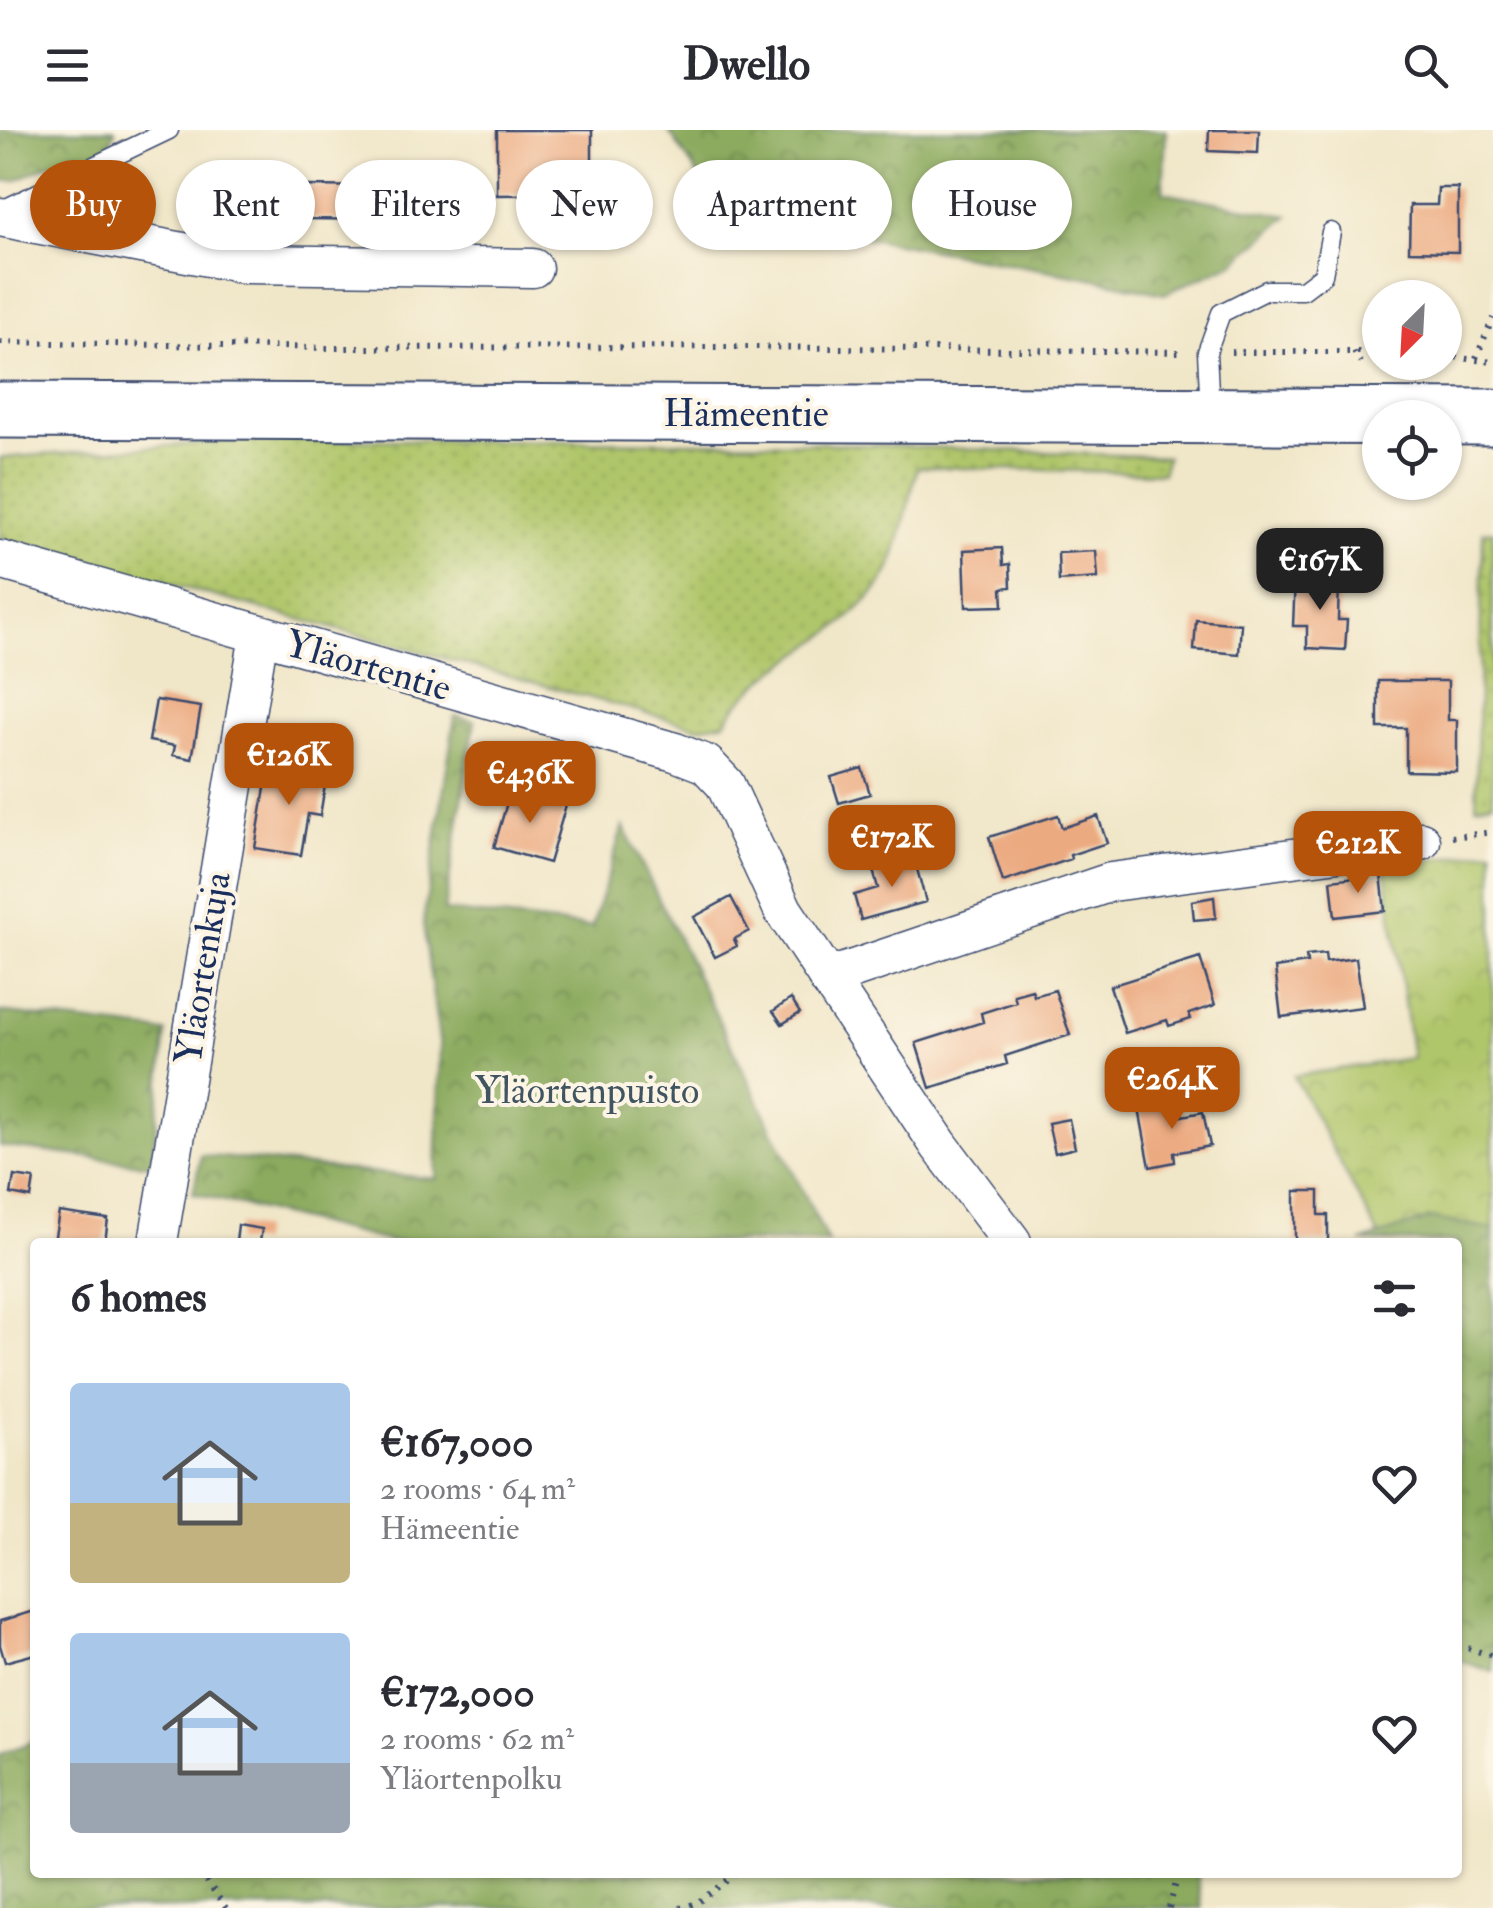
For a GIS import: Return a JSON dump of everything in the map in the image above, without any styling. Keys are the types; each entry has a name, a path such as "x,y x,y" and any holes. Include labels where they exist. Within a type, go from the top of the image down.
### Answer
{"highway":[{"name":"Hämeentie","path":"0,410 1493,418"}],"street":[{"path":"0,214 245,264 533,268"},
{"name":"Yläortentie","path":"0,560 656,746 706,764 725,784 783,910 938,1144 1009,1238"},
{"name":"Yläortenkuja","path":"159,1238 259,635"},
{"path":"828,978 1111,882 1421,841"}],"lane":[{"path":"0,214 169,130"},
{"path":"1210,416 1208,352 1221,313 1267,290 1303,290 1323,275 1331,232"}],"path":[{"path":"1476,358 1493,318"},
{"path":"0,342 332,348 1362,352"},
{"path":"1354,352 1362,365"},
{"path":"1462,357 1493,362"},
{"path":"1462,1646 1493,1656"},
{"path":"204,1878 226,1908"},
{"path":"680,1908 697,1903 730,1878"},
{"path":"1169,1908 1176,1878"}],"green space":[{"path":"0,130 115,130 105,160 76,152 59,160 30,160 30,173 0,181"},
{"path":"668,130 1166,130 1163,192 1288,216 1234,263 1164,294 935,250 1072,250 1072,160 912,160 912,246 892,242 892,160 688,160"},
{"path":"261,439 821,443 1167,457 1162,473 918,467 890,569 868,600 760,682 725,722 698,727 0,538 0,458"},
{"path":"1493,531 1493,802 1476,805 1483,532"},
{"name":"Yläortenpuisto","path":"455,716 475,721 444,911 592,927 623,826 826,1238 375,1238 193,1193 201,1155 436,1179 440,1047 423,923"},
{"path":"1493,850 1493,1229 1430,1218 1379,1236 1294,1076 1412,1058 1385,867"},
{"path":"0,1012 166,1032 152,1165 0,1146"},
{"path":"1430,1218 1493,1229 1493,1672 1462,1661 1462,1238 1372,1238"},
{"path":"30,1743 30,1878 1198,1878 1202,1908 0,1908 0,1754"}],"building":[{"path":"497,130 592,130 592,160 516,160 516,195 497,195"},
{"path":"1209,130 1259,130 1258,153 1208,151"},
{"path":"315,186 335,186 335,219 315,219"},
{"path":"1438,188 1458,188 1458,252 1409,251 1410,205 1437,205"},
{"path":"1002,548 1003,565 1010,564 1011,587 1002,588 1003,606 966,607 964,550"},
{"path":"1096,551 1098,578 1059,581 1058,553"},
{"path":"1295,577 1339,579 1338,620 1347,620 1345,650 1307,648 1307,626 1293,626"},
{"path":"1196,620 1241,624 1239,654 1194,650"},
{"path":"1378,681 1448,681 1448,720 1457,720 1457,772 1406,771 1406,728 1378,728"},
{"path":"156,700 201,707 192,759 173,755 175,746 149,741"},
{"path":"269,764 327,773 320,816 308,814 301,855 255,848"},
{"path":"862,768 870,794 839,803 831,777"},
{"path":"511,789 566,805 549,863 494,847"},
{"path":"1058,815 1062,828 1098,816 1107,843 1003,882 989,837"},
{"path":"914,858 926,902 861,920 854,895 878,888 873,870"},
{"path":"1381,874 1385,911 1335,917 1331,880"},
{"path":"731,897 749,931 734,939 737,946 715,957 694,917"},
{"path":"1214,897 1216,918 1194,920 1192,901"},
{"path":"1325,954 1326,962 1356,958 1363,1007 1281,1017 1275,968 1307,963 1306,956"},
{"path":"1200,958 1215,1005 1169,1026 1167,1020 1125,1033 1110,986"},
{"path":"1032,990 1034,996 1055,990 1070,1035 1005,1056 1007,1064 930,1088 916,1043 983,1022 981,1013 1016,1002 1014,995"},
{"path":"791,999 800,1013 782,1024 773,1011"},
{"path":"1179,1102 1182,1116 1203,1112 1210,1146 1174,1153 1175,1162 1150,1167 1139,1109"},
{"path":"1069,1119 1075,1148 1055,1153 1048,1123"},
{"path":"14,1176 34,1179 31,1198 11,1194"},
{"path":"1295,1191 1319,1191 1319,1215 1328,1215 1328,1238 1295,1238"},
{"path":"59,1212 108,1219 106,1238 55,1238"},
{"path":"238,1225 262,1229 261,1238 236,1238"},
{"path":"30,1612 30,1655 5,1662 0,1621"}]}
